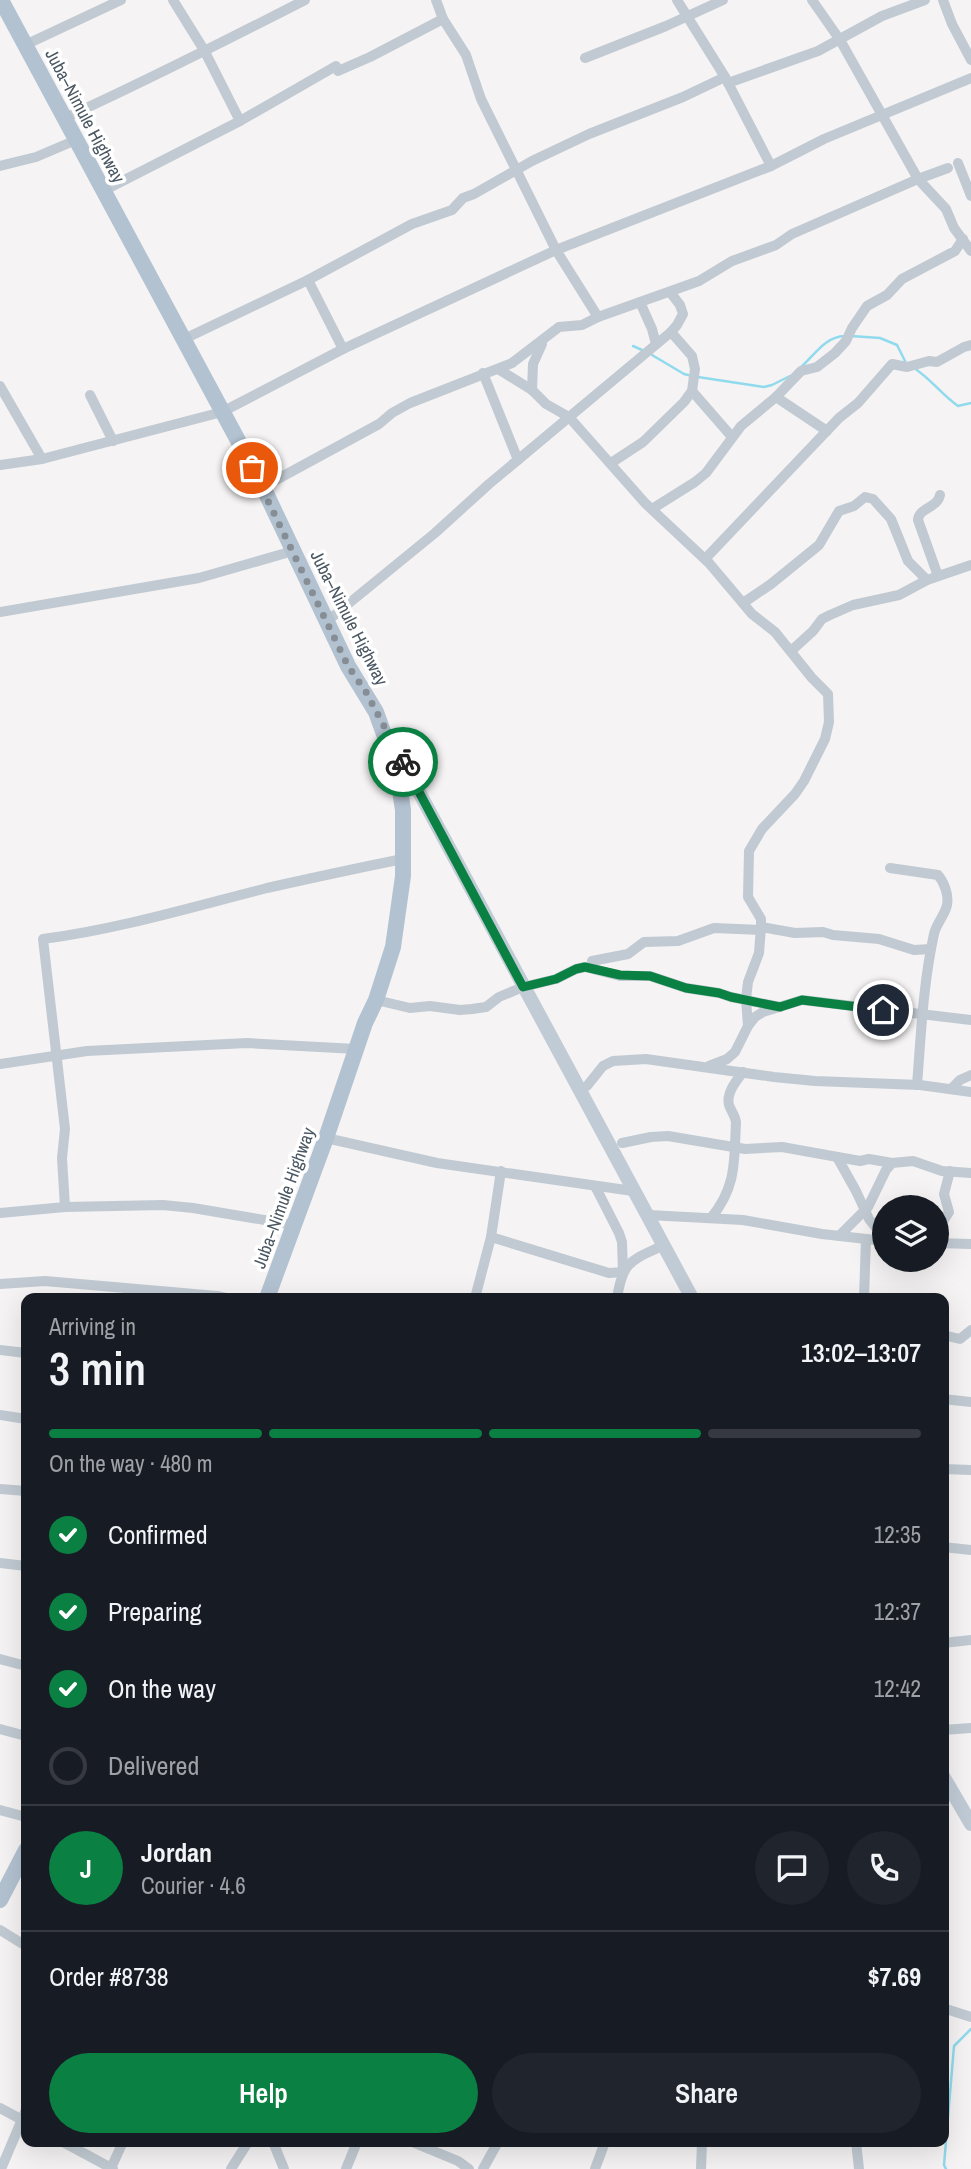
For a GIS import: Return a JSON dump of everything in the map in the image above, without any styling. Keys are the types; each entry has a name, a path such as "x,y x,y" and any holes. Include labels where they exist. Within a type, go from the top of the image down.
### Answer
{"main road":[{"name":"Juba–Nimule Highway","path":"1,0 262,487 348,666 376,712 397,771 403,810 403,876 393,947 269,1293"},
{"path":"376,712 689,1293"},
{"path":"949,1786 971,1824"},
{"path":"2,1893 21,1859"}],"street":[{"path":"25,45 121,0"},
{"path":"173,0 204,50 240,121"},
{"path":"65,118 246,32 305,0"},
{"path":"436,0 443,19 466,55 481,99 556,250 598,317"},
{"path":"677,0 727,80 771,166"},
{"path":"584,58 723,0"},
{"path":"652,509 706,473 741,426 776,397 801,371 817,368 835,353 846,341 867,306 887,295 902,279 968,244 954,228 946,209 918,179 840,40 812,0"},
{"path":"182,340 308,280 412,224 452,210 463,198 589,134 727,80 808,55 882,16 925,0"},
{"path":"943,0 971,60"},
{"path":"103,191 337,69 370,57 443,19"},
{"path":"0,465 42,459 222,412 343,349 556,250 771,166 824,139 971,78"},
{"path":"0,166 36,157 76,140"},
{"path":"262,487 379,424 410,403 512,363 559,327 582,325 699,281 732,261 776,245 792,234 918,179 953,166 971,196"},
{"path":"308,280 343,349"},
{"path":"326,621 435,533 671,331 683,313 670,292"},
{"path":"640,302 656,344"},
{"path":"611,463 629,453 651,435 692,391 695,369 692,355 671,331"},
{"path":"532,390 533,363 544,338"},
{"path":"705,559 892,365 907,367 929,361 937,362 971,345"},
{"path":"498,369 532,390 546,404 569,417 652,509 705,559 752,614 775,632 828,694 830,722 825,739 804,781 762,829 749,850 748,897 761,919 761,929 759,953 748,982 748,1026"},
{"path":"483,373 518,460"},
{"path":"0,386 42,459"},
{"path":"692,391 732,438"},
{"path":"90,395 113,441"},
{"path":"776,397 827,431"},
{"path":"932,578 918,520 921,512 939,501 940,495"},
{"path":"743,603 819,545 839,511 854,506 865,497 873,499 891,519 908,561 932,578"},
{"path":"0,612 199,578 293,551"},
{"path":"791,651 828,616 853,605 899,595 932,578 971,565"},
{"path":"65,1207 62,1158 65,1129 43,939 139,922 265,889 403,859"},
{"path":"890,869 933,873 941,879 947,895 947,905 934,931 931,949 917,1085"},
{"path":"592,961 628,954 645,942 678,941 714,928 823,932 879,939 914,950 931,949"},
{"path":"376,1000 410,1008 430,1006 460,1010 486,1007 499,997 523,987 556,979 585,967 620,975 650,976 686,988 780,1007"},
{"path":"708,1067 727,1059 735,1052 755,1017 802,1000 971,1020"},
{"path":"0,1064 88,1051 247,1043 356,1049"},
{"path":"587,1086 603,1066 612,1061 646,1059 816,1081 917,1085 971,1092"},
{"path":"710,1218 726,1197 732,1180 736,1122 729,1096 743,1072"},
{"path":"952,1088 971,1075"},
{"path":"622,1143 668,1136 745,1149 782,1147 811,1150 860,1161 913,1161 934,1169 971,1173"},
{"path":"326,1138 437,1163 633,1191"},
{"path":"837,1157 872,1222"},
{"path":"839,1236 876,1195 886,1170 892,1163"},
{"path":"476,1293 491,1237 501,1171"},
{"path":"944,1195 950,1171"},
{"path":"595,1185 622,1242 624,1272 618,1293"},
{"path":"0,1213 65,1207 163,1205 294,1224"},
{"path":"648,1215 743,1220 872,1239"},
{"path":"491,1237 609,1273 624,1272"},
{"path":"864,1293 866,1239"},
{"path":"949,1243 971,1244"},
{"path":"624,1272 632,1261 664,1245"},
{"path":"0,1284 45,1281 183,1293"},
{"path":"949,1336 960,1339 971,1330"},
{"path":"0,1350 21,1352"},
{"path":"949,1400 971,1402"},
{"path":"0,1415 21,1418"},
{"path":"949,1469 971,1470"},
{"path":"0,1489 21,1491"},
{"path":"949,1548 971,1550"},
{"path":"0,1563 21,1565"},
{"path":"949,1642 971,1640"},
{"path":"0,1659 21,1665"},
{"path":"949,1730 971,1728"},
{"path":"0,1729 21,1735"},
{"path":"0,1810 21,1816"},
{"path":"0,1930 21,1943"},
{"path":"949,2010 971,2017"},
{"path":"0,2108 21,2116"},
{"path":"1,2169 21,2126"},
{"path":"72,2147 112,2169 121,2147"},
{"path":"232,2169 245,2147"},
{"path":"275,2147 284,2169"},
{"path":"346,2169 355,2147"},
{"path":"424,2147 469,2169"},
{"path":"483,2169 495,2147"},
{"path":"595,2169 603,2147"},
{"path":"701,2169 702,2147"},
{"path":"857,2147 859,2169"}],"waterway":[{"path":"801,367 820,347 845,336"},
{"path":"851,336 880,338 897,345 906,363"},
{"path":"633,346 642,350"},
{"path":"652,355 692,376"},
{"path":"914,368 958,406 971,403"},
{"path":"698,377 764,387 790,376"},
{"path":"949,2106 954,2046 971,2029"},
{"path":"946,2147 946,2169"}],"way so far":[{"path":"252,468 348,666 366,692 403,762"}],"route":[{"path":"403,762 523,987 556,979 585,967 620,975 650,976 686,988 780,1007 802,1000 883,1010"}]}
